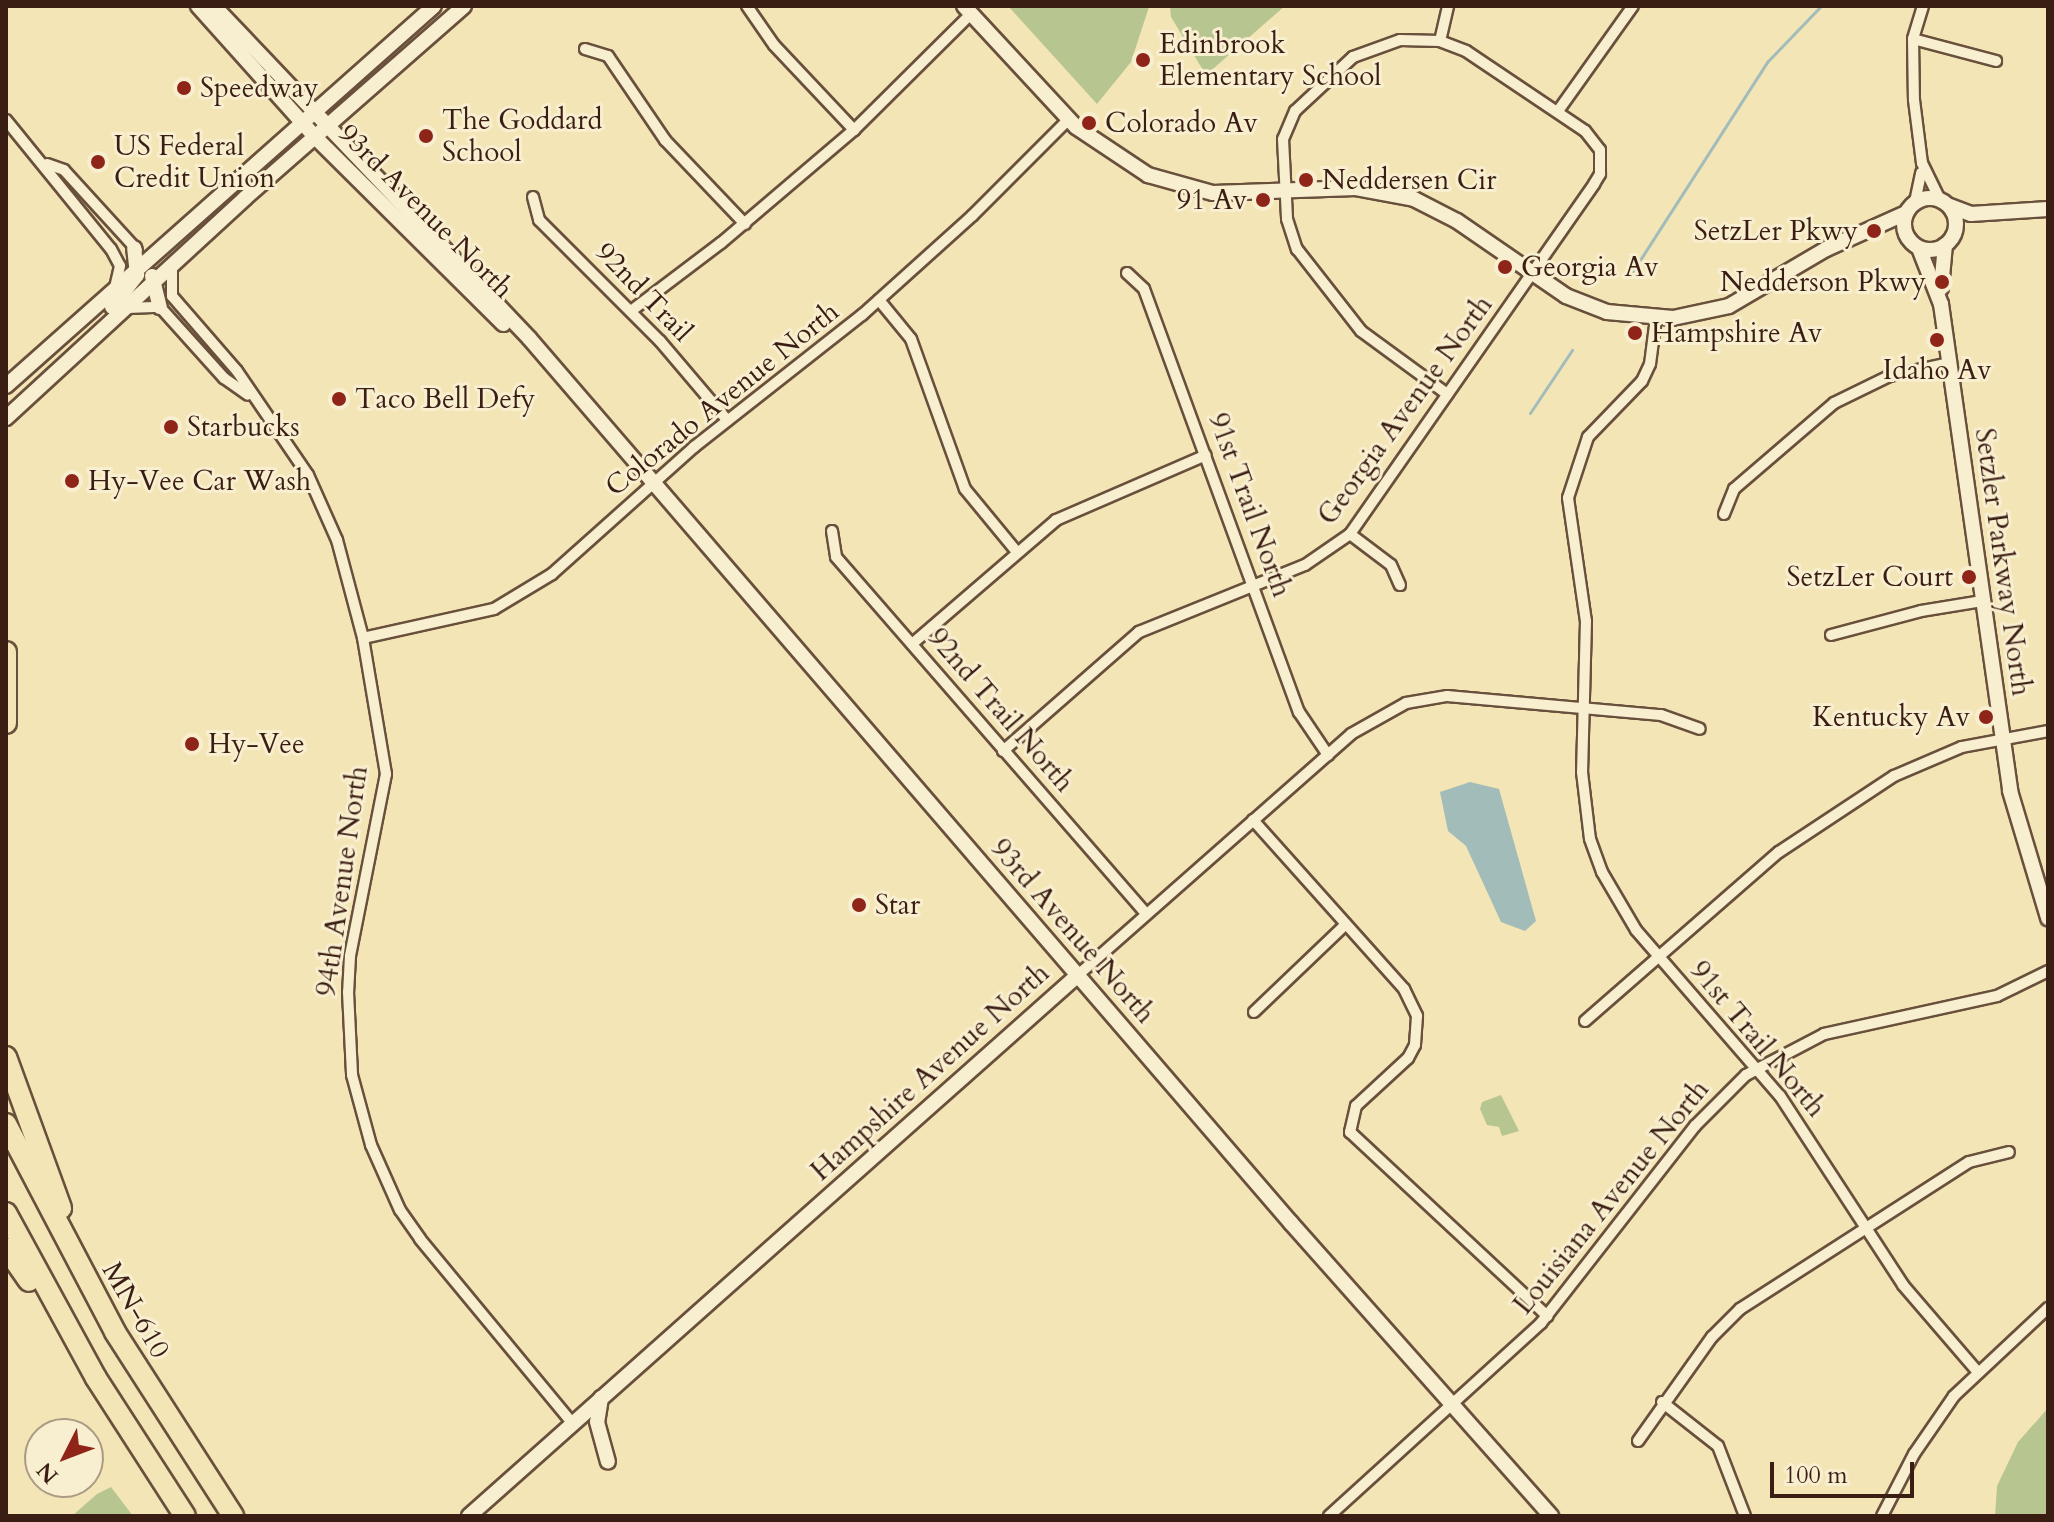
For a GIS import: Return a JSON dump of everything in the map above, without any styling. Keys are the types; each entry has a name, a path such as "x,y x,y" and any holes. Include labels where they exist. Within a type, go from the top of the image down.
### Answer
{"highway":[{"path":"6,652 6,723"},
{"path":"6,1057 45,1170 115,1332"},
{"name":"MN-610","path":"6,1124 115,1332 233,1516"},
{"path":"6,1213 137,1444"},
{"path":"6,1248 185,1516"}],"street":[{"name":"93rd Avenue North","path":"198,6 308,117 328,127 560,375 1551,1516"},
{"name":"93rd Avenue North","path":"214,6 308,117 316,138 560,375"},
{"path":"6,386 434,6"},
{"path":"6,417 173,263 464,6"},
{"path":"747,6 774,45 854,130"},
{"path":"1440,41 1448,6"},
{"path":"1447,394 1348,316 1289,236 1283,139 1305,99 1366,50 1400,40 1440,41 1479,59 1558,111 1633,6"},
{"path":"631,311 745,224 854,130 968,10 1068,120 1107,153 1167,183 1213,193 1356,188 1414,199 1457,221 1532,274 1587,305 1656,318 1729,306 1855,237 1904,214 1915,202 1922,163 1913,39 1923,6"},
{"path":"1913,39 1996,61"},
{"path":"585,49 608,56 665,140 745,224"},
{"name":"Georgia Avenue North","path":"1003,751 1132,637 1322,556 1350,534 1600,174 1600,150 1585,131 1558,111"},
{"path":"6,120 47,164 54,183 118,260 115,289"},
{"name":"Colorado Avenue North","path":"363,638 494,609 525,594 727,420 879,300 1068,120"},
{"path":"1922,163 1956,218 1949,241"},
{"path":"47,164 64,170 134,248 152,256"},
{"path":"122,310 140,304 160,307 151,284 157,265 224,192"},
{"name":"92nd Trail","path":"533,197 539,220 631,311 727,420"},
{"path":"1915,202 1944,202 1971,214 2004,215"},
{"path":"1855,237 1906,237 1919,248 1949,241 1969,225 2004,215 2048,209"},
{"path":"1904,214 1906,237"},
{"name":"Setzler Parkway North","path":"1941,304 1949,241"},
{"path":"6,417 123,296 138,269 134,248"},
{"name":"Setzler Parkway North","path":"1919,248 1941,304 2001,740 2021,842 2048,918"},
{"name":"94th Avenue North","path":"173,263 172,296 237,371 317,495 347,569 363,638 386,774 350,956 348,1038 359,1106 400,1210 573,1424"},
{"name":"91st Trail North","path":"1127,273 1144,289 1299,712 1328,755"},
{"path":"879,300 911,339 965,489 1017,552"},
{"name":"94th Avenue North","path":"160,307 224,378 253,399"},
{"path":"1585,709 1586,621 1568,498 1588,437 1646,373 1656,318"},
{"path":"1724,514 1734,489 1834,403 1889,376 1949,363"},
{"path":"912,644 1017,552 1078,507 1206,455"},
{"name":"92nd Trail North","path":"832,531 836,557 1146,914"},
{"path":"1350,534 1391,565 1400,585"},
{"path":"1831,635 1921,611 1982,601"},
{"name":"Hampshire Avenue North","path":"469,1516 1146,914 1368,721 1426,699 1467,697 1661,715 1700,729"},
{"name":"91st Trail North","path":"1585,709 1582,772 1590,839 1617,902 1658,956 1798,1121 1903,1285 1976,1370"},
{"path":"1585,1021 1779,852 1894,776 1938,754 2048,731"},
{"path":"1253,820 1404,989 1417,1030 1408,1058 1350,1114 1350,1132 1547,1316"},
{"path":"1254,1012 1346,924"},
{"name":"Louisiana Avenue North","path":"1329,1516 1453,1406 1547,1316 1695,1126 1756,1068 1824,1034 1997,996 2048,971"},
{"path":"1638,1441 1662,1402 1740,1309 1969,1162 2009,1152"},
{"path":"1882,1516 1933,1424 1976,1370 2048,1308"},
{"path":"601,1398 597,1422 608,1462"},
{"path":"1662,1402 1718,1446 1745,1516"}],"green space":[{"path":"1008,6 1149,7 1131,62 1097,104"},
{"path":"1170,6 1285,6 1206,75 1171,17"},
{"path":"1501,1095 1519,1131 1502,1136 1499,1127 1487,1125 1480,1109 1482,1102"},
{"path":"2048,1408 2048,1516 1995,1516 1997,1486 2018,1442"},
{"path":"111,1487 133,1516 72,1516 92,1498 104,1498 104,1490"}],"water":[{"path":"1470,782 1499,789 1536,921 1525,931 1501,922 1466,846 1448,831 1440,792"}],"waterway":[{"path":"1631,274 1768,61 1821,6"},
{"path":"1530,413 1572,350"}],"place":[{"name":"Edinbrook Elementary School","path":"1143,60"},
{"name":"Speedway","path":"184,88"},
{"name":"Colorado Av","path":"1089,123"},
{"name":"The Goddard School","path":"426,136"},
{"name":"US Federal Credit Union","path":"98,162"},
{"name":"Neddersen Cir","path":"1306,180"},
{"name":"91 Av","path":"1263,200"},
{"name":"SetzLer Pkwy","path":"1874,231"},
{"name":"Georgia Av","path":"1505,267"},
{"name":"Nedderson Pkwy","path":"1942,282"},
{"name":"Hampshire Av","path":"1635,333"},
{"name":"Idaho Av","path":"1937,340"},
{"name":"Taco Bell Defy","path":"339,399"},
{"name":"Starbucks","path":"171,427"},
{"name":"Hy-Vee Car Wash","path":"72,481"},
{"name":"SetzLer Court","path":"1969,577"},
{"name":"Kentucky Av","path":"1986,717"},
{"name":"Hy-Vee","path":"192,744"},
{"name":"Star","path":"859,905"}]}
